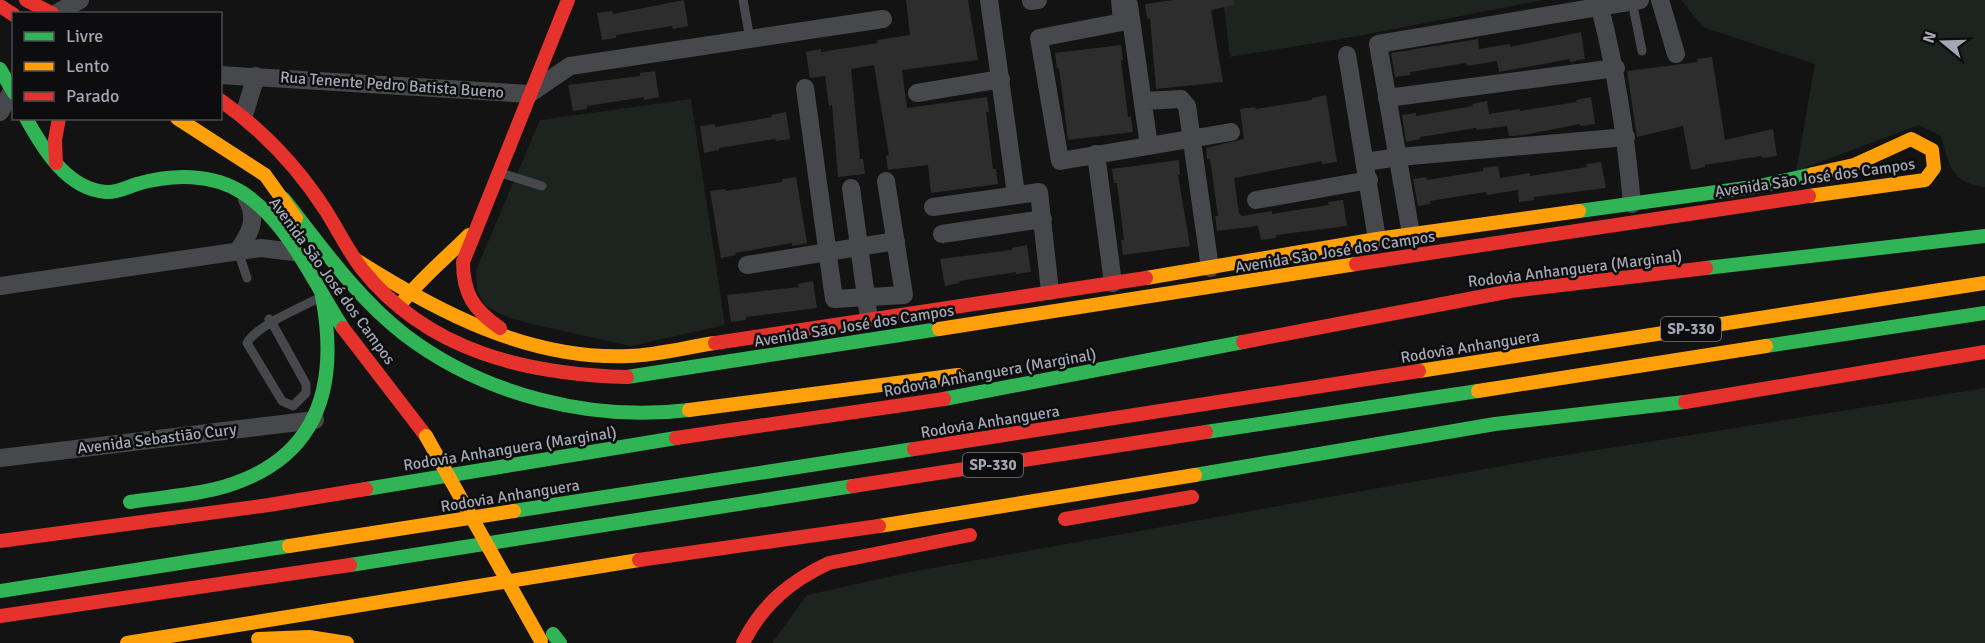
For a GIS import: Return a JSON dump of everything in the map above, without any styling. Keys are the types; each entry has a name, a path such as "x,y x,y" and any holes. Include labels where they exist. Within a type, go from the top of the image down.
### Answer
{"main road":[{"path":"26,0 50,12"},
{"path":"523,342 482,316 470,302 464,289 463,262 473,230 499,172 568,0"},
{"name":"Avenida São José dos Campos","path":"222,101 244,115 264,132 308,181 356,260 404,299 430,329 458,344 519,364 563,374 627,377 1722,207 1925,180 1934,168 1932,150 1911,139 1902,141 1854,165 1809,177 1377,239 1210,268 629,356 574,354 523,342 458,321 404,299"},
{"name":"Avenida São José dos Campos","path":"24,120 56,163 75,181 107,192 167,177 197,176 221,181 245,194 263,211 294,252 358,349 409,410 549,640"},
{"path":"56,163 55,140 59,120"},
{"name":"Avenida São José dos Campos","path":"180,120 265,175 284,199 342,294"},
{"path":"204,120 230,151"},
{"path":"284,199 375,309 404,334 450,365 521,395 551,403 607,413 655,414 974,372"},
{"path":"404,299 473,230"},
{"name":"Rodovia Anhanguera (Marginal)","path":"0,541 269,505 639,444 964,396 1511,291 1985,236"},
{"name":"Rodovia Anhanguera","path":"0,591 1985,284"},
{"path":"1370,303 1402,298 1511,291"},
{"path":"111,506 241,481 271,467 315,420 326,388 330,359 330,328 322,296"},
{"name":"SP-330","path":"0,616 249,582 553,532 1985,313"},
{"path":"1649,379 1903,326"},
{"path":"127,643 687,552 937,518 1495,424 1672,404 1985,352"},
{"path":"1495,424 1544,403"},
{"path":"1384,458 1429,436"},
{"path":"457,461 468,482"},
{"path":"1053,521 1209,494"},
{"name":"Avenida São José dos Campos","path":"479,502 549,640"},
{"path":"0,533 55,519"},
{"path":"743,643 766,605 786,585 808,572 829,563 985,532"},
{"path":"248,639 309,637 347,643"},
{"path":"208,643 228,641"}],"street":[{"path":"58,12 80,0"},
{"path":"989,0 1016,194"},
{"path":"1031,1 1038,0"},
{"path":"1119,0 1122,22 1039,39 1060,161 1231,132"},
{"path":"1129,0 1149,146"},
{"path":"1660,0 1676,54"},
{"path":"1411,234 1378,44 1636,1"},
{"path":"1600,8 1616,68 1626,137 1632,204"},
{"path":"529,94 570,66 883,19"},
{"path":"1347,55 1377,239"},
{"path":"1387,98 1616,68"},
{"name":"Rua Tenente Pedro Batista Bueno","path":"222,75 529,94"},
{"name":"Rua Tenente Pedro Batista Bueno","path":"244,115 256,76"},
{"path":"917,93 1001,79"},
{"path":"0,112 9,82"},
{"path":"805,88 834,299 904,295 886,181"},
{"path":"1143,101 1181,99 1185,101 1210,268"},
{"path":"1256,200 1367,171 1399,157 1626,137"},
{"path":"1096,154 1113,283"},
{"path":"851,188 869,319"},
{"path":"933,207 1039,192 1050,291"},
{"path":"238,251 253,228 251,206 245,194"},
{"path":"942,234 1043,219"},
{"path":"747,265 859,245 896,241"},
{"path":"0,286 238,251 261,249 294,252"},
{"name":"Avenida Sebastião Cury","path":"0,458 315,420"}],"lane":[{"path":"743,0 750,39"},
{"path":"1636,1 1642,51"},
{"path":"499,172 542,186"},
{"path":"238,251 247,278"},
{"path":"271,321 306,384 306,393 293,406 282,401 247,343 254,334 271,321 322,296"}],"shaded area":[{"path":"1223,0 1543,0 1358,36 1230,57"},
{"path":"1681,0 1985,0 1985,187 1974,185 1958,177 1949,164 1941,136 1919,125 1796,171 1815,64 1703,27"},
{"path":"691,99 725,325 631,346 532,324 507,317 486,306 477,291 476,270 540,120"},
{"path":"1985,388 1985,643 772,643 807,595 910,572 1541,459"}],"building":[{"path":"684,0 688,26 673,29 672,26 616,35 616,38 602,40 597,13 612,11 613,14"},
{"path":"906,0 968,0 978,60 902,70 907,108 987,97 989,112 986,112 993,169 996,169 998,184 931,193 928,165 888,170 886,156 889,155 874,65 851,69 860,159 863,159 865,174 838,177 832,105 829,106 825,76 810,78 806,52 821,49 821,52 878,43 877,40 910,35"},
{"path":"1173,0 1234,0 1234,5 1211,10 1223,82 1156,89 1150,18 1147,19 1145,4"},
{"path":"1581,32 1585,59 1570,62 1570,59 1499,72 1497,61 1467,66 1466,63 1410,72 1410,75 1395,77 1391,53 1478,39 1479,49 1510,44 1510,47"},
{"path":"1121,45 1128,117 1131,117 1133,132 1068,140 1055,53"},
{"path":"1712,57 1725,140 1773,129 1777,156 1762,158 1761,156 1705,165 1705,167 1691,170 1683,126 1637,137 1627,71 1698,62 1697,59"},
{"path":"655,71 659,97 644,100 644,97 587,106 587,109 573,111 568,85 640,76 640,73"},
{"path":"1326,95 1337,162 1322,164 1322,161 1234,178 1239,213 1242,216 1272,211 1272,214 1329,205 1328,202 1343,200 1347,226 1276,235 1276,238 1261,240 1258,226 1217,231 1215,216 1218,216 1210,159 1207,159 1206,148 1244,139 1240,109 1255,107 1256,109 1312,100 1312,98"},
{"path":"1591,97 1595,124 1580,126 1580,124 1509,136 1507,126 1477,130 1476,128 1420,137 1420,139 1406,142 1402,115 1416,113 1416,116 1473,106 1472,104 1487,101 1489,114 1577,102 1576,100"},
{"path":"786,112 790,139 776,141 775,139 719,148 719,150 704,153 700,126 715,124 715,127 772,117 771,115"},
{"path":"1179,160 1180,175 1178,175 1190,246 1123,255 1121,240 1124,240 1117,183 1114,183 1112,169"},
{"path":"1601,162 1606,188 1534,197 1534,200 1519,202 1518,190 1487,195 1486,192 1430,201 1431,204 1418,206 1413,179 1426,177 1427,180 1483,171 1483,168 1498,166 1500,178 1530,173 1530,176 1587,167 1586,164"},
{"path":"796,177 807,243 792,246 792,243 735,253 736,255 721,258 710,191 725,189 726,191 782,182 782,179"},
{"path":"1027,245 1031,272 1016,274 1016,272 959,281 960,283 945,286 940,259 1012,250 1012,248"},
{"path":"813,281 817,308 746,317 746,320 731,322 727,295 799,287 798,284"}],"traffic: fast":[{"path":"0,69 12,90"},
{"path":"27,120 58,166 79,184 92,189 114,192 164,178 192,177 231,186 243,193 259,206 287,237 343,328"},
{"path":"1579,211 1760,186 1813,174"},
{"path":"284,199 340,271 371,305 405,335 436,356 469,374 540,400 577,407 614,412 652,413 689,410"},
{"path":"1706,268 1985,236"},
{"path":"130,502 202,492 230,485 271,466 292,448 308,428 319,405 325,380 328,353 322,296"},
{"path":"1766,346 1985,313"},
{"path":"627,377 939,329"},
{"path":"944,399 1243,342"},
{"path":"1206,432 1478,391"},
{"path":"1195,475 1495,424 1685,402"},
{"path":"366,489 676,438"},
{"path":"514,511 914,449"},
{"path":"350,565 853,486"},
{"path":"0,591 289,546"},
{"path":"553,634 560,643"}],"traffic: slow":[{"path":"180,120 265,175 296,218"},
{"path":"1809,196 1925,180 1934,168 1932,150 1911,139 1854,165 1813,174"},
{"path":"1146,278 1377,239 1579,211"},
{"path":"400,305 425,277 469,235"},
{"path":"356,260 419,298 485,329 555,350 592,355 629,356 661,353 715,343"},
{"path":"939,329 1356,264"},
{"path":"1419,371 1985,283"},
{"path":"1478,391 1766,346"},
{"path":"689,410 958,375"},
{"path":"426,436 541,641"},
{"path":"879,526 1195,475"},
{"path":"289,546 514,511"},
{"path":"127,643 639,560"},
{"path":"258,639 309,637 347,643"}],"traffic: jam":[{"path":"26,0 49,12"},
{"path":"500,328 483,315 472,300 465,283 463,262 568,0"},
{"path":"0,6 12,14"},
{"path":"222,102 279,150 315,195 362,269 388,297 417,320 448,339 482,353 517,363 553,371 627,377"},
{"path":"56,163 55,140 59,120"},
{"path":"1356,264 1809,196"},
{"path":"1243,342 1511,291 1706,268"},
{"path":"715,343 1146,278"},
{"path":"343,328 426,436"},
{"path":"1685,402 1985,352"},
{"path":"914,449 1419,371"},
{"path":"676,438 944,399"},
{"path":"853,486 1206,432"},
{"path":"0,541 269,505 366,489"},
{"path":"1065,519 1192,497"},
{"path":"639,560 879,526"},
{"path":"743,643 759,617 778,596 802,578 829,563 970,535"},
{"path":"0,616 350,565"}]}
